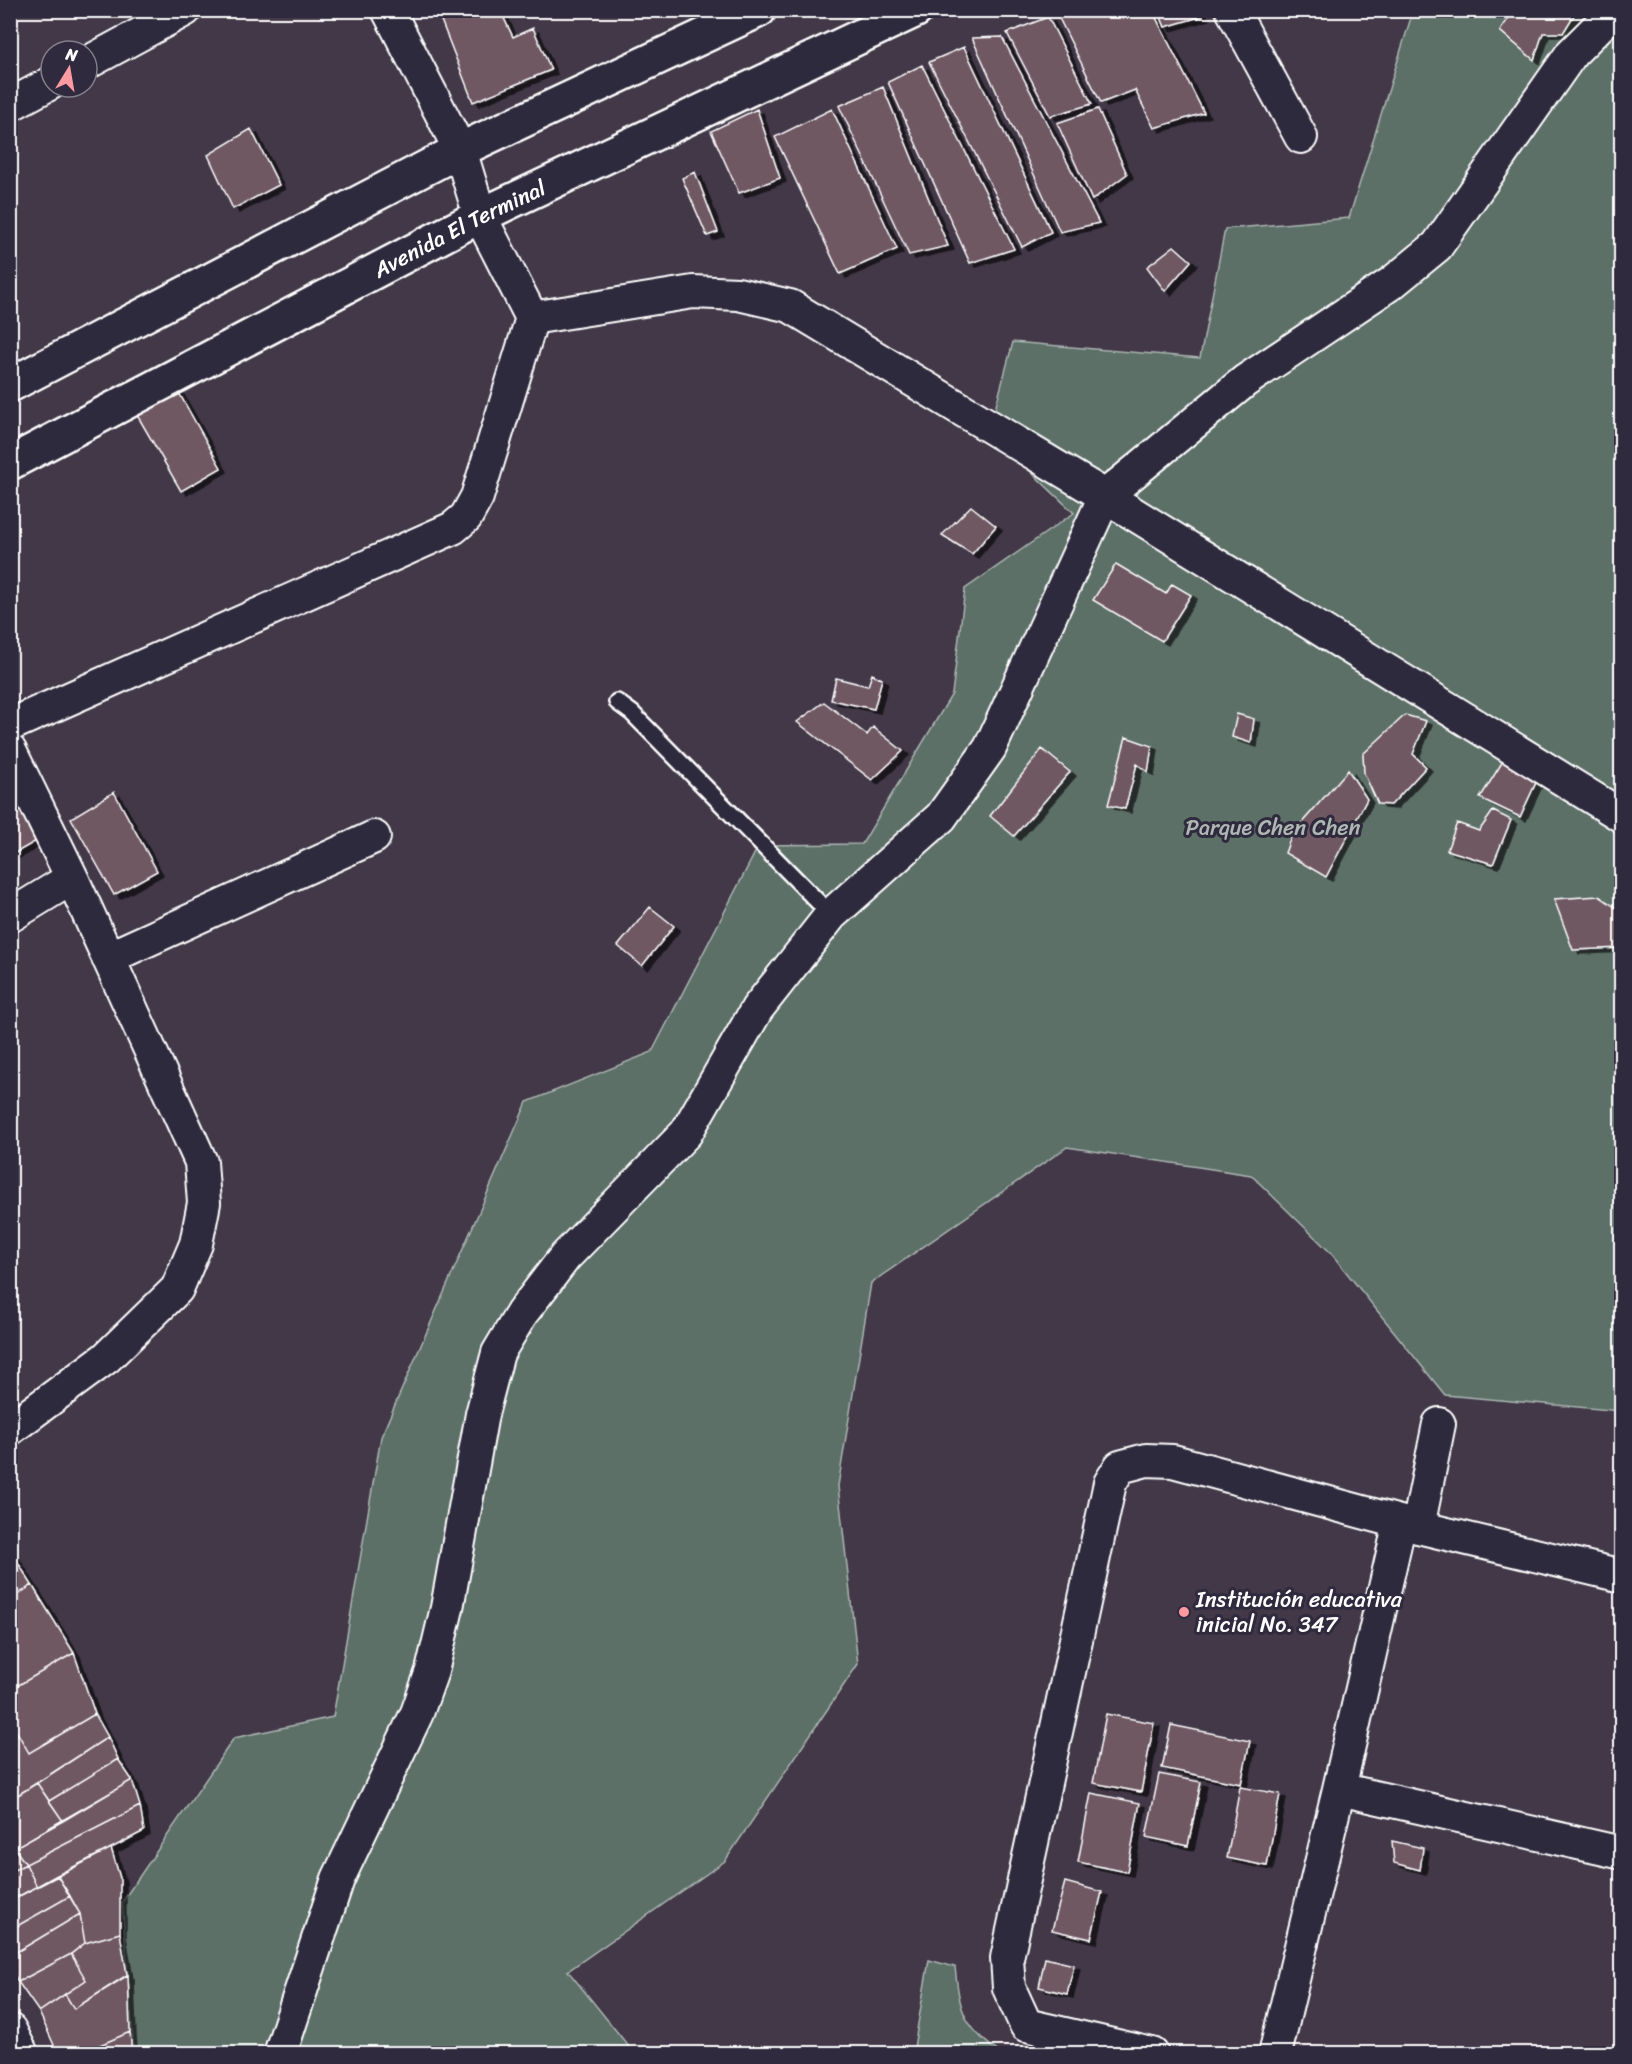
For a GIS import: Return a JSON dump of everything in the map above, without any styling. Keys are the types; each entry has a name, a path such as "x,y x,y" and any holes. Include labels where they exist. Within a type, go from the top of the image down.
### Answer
{"street":[{"path":"99,57 185,10"},
{"path":"10,725 453,528 466,517 477,497 532,318 480,216 460,150 388,10"},
{"path":"10,385 460,150 759,10"},
{"name":"Avenida El Terminal","path":"10,463 480,216 916,10"},
{"path":"1232,10 1302,137"},
{"path":"280,2054 338,1879 417,1713 432,1671 447,1608 482,1414 498,1353 522,1313 565,1257 686,1133 757,1009 831,915 941,817 990,748 1106,496 1245,381 1393,282 1437,246 1572,53 1616,10"},
{"path":"10,105 39,89"},
{"path":"532,318 693,292 738,294 790,306 1106,496 1622,816"},
{"path":"10,751 72,878 201,1162 204,1203 196,1244 177,1289 106,1358 10,1429"},
{"path":"108,958 374,837"},
{"path":"10,916 72,878"},
{"path":"1275,2054 1339,1789 1409,1524 1439,1425"},
{"path":"1152,2054 1026,2025 1009,1988 1007,1958 1110,1483 1120,1467 1146,1460 1173,1461 1409,1524 1622,1575"},
{"path":"1339,1789 1622,1853"},
{"path":"10,2030 22,2054"}],"lane":[{"path":"617,702 632,713 831,915"}],"green space":[{"name":"Parque Chen Chen","path":"1413,11 1621,11 1621,1411 1445,1395 1330,1252 1251,1175 1067,1147 871,1283 838,1486 858,1664 725,1861 568,1971 634,2053 134,2053 122,1902 234,1738 333,1717 381,1437 527,1102 652,1052 759,845 862,844 952,694 965,589 1074,513 989,432 1013,342 1200,358 1225,229 1349,218"},
{"path":"929,1960 955,1967 959,1996 966,2017 978,2035 1000,2053 913,2053"}],"building":[{"path":"437,10 500,10 513,37 533,28 551,70 473,102"},
{"path":"1055,10 1152,10 1204,113 1154,128 1135,90 1101,103"},
{"path":"1158,10 1200,10 1203,16 1165,27"},
{"path":"1514,10 1577,10 1563,33 1543,33 1534,60 1500,31"},
{"path":"1048,17 1092,104 1050,116 1007,33"},
{"path":"1002,37 1099,223 1060,232 972,38"},
{"path":"964,47 1051,232 1022,247 929,62"},
{"path":"922,65 1014,249 970,263 888,82"},
{"path":"883,87 948,246 909,255 839,106"},
{"path":"757,109 780,178 739,193 711,131"},
{"path":"832,109 897,249 840,274 775,137"},
{"path":"1098,109 1127,174 1092,200 1057,123"},
{"path":"251,129 279,185 233,209 208,155"},
{"path":"695,172 718,232 707,236 682,178"},
{"path":"1174,246 1191,261 1165,291 1147,267"},
{"path":"174,384 221,468 181,491 133,408"},
{"path":"971,506 996,526 972,554 942,535"},
{"path":"1116,564 1166,594 1172,584 1191,595 1162,641 1093,600"},
{"path":"872,674 882,679 874,709 831,700 836,678 868,686"},
{"path":"824,702 867,735 873,727 903,751 872,780 797,722"},
{"path":"1237,714 1254,719 1251,743 1232,737"},
{"path":"1405,715 1426,721 1413,754 1426,767 1391,805 1378,804 1364,773 1363,754"},
{"path":"1126,737 1152,746 1148,772 1137,764 1125,809 1108,805"},
{"path":"1042,749 1070,772 1014,836 990,816"},
{"path":"1503,761 1538,778 1520,817 1480,798"},
{"path":"1348,770 1367,799 1326,877 1285,853 1292,834"},
{"path":"10,792 38,840 10,856"},
{"path":"114,792 157,871 114,895 71,818"},
{"path":"1493,811 1511,820 1493,864 1447,850 1457,823 1479,831"},
{"path":"1599,896 1622,912 1622,948 1573,950 1554,899"},
{"path":"650,907 674,926 642,966 618,946"},
{"path":"10,1550 32,1585 10,1600"},
{"path":"32,1585 74,1653 10,1690 10,1600"},
{"path":"74,1653 95,1714 29,1753 17,1732 10,1736 10,1690"},
{"path":"95,1714 108,1737 10,1800 10,1736 17,1732 29,1753"},
{"path":"1106,1714 1154,1723 1141,1792 1093,1783"},
{"path":"1171,1725 1250,1741 1241,1784 1162,1768"},
{"path":"108,1737 118,1759 49,1801 37,1783"},
{"path":"118,1759 132,1780 63,1821 49,1801"},
{"path":"1159,1774 1201,1782 1188,1846 1146,1837"},
{"path":"132,1780 140,1806 26,1864 14,1848"},
{"path":"37,1783 63,1821 10,1850 10,1800"},
{"path":"1240,1787 1280,1794 1267,1866 1227,1858"},
{"path":"1091,1793 1140,1803 1127,1872 1078,1862"},
{"path":"140,1806 144,1831 37,1887 26,1864"},
{"path":"1392,1841 1423,1848 1420,1870 1394,1863"},
{"path":"14,1848 26,1864 10,1872 10,1850"},
{"path":"111,1848 120,1878 120,1933 85,1943 80,1914 57,1875"},
{"path":"26,1864 37,1887 10,1901 10,1872"},
{"path":"57,1875 70,1896 10,1930 10,1901"},
{"path":"1065,1882 1102,1892 1091,1939 1052,1930"},
{"path":"70,1896 80,1914 10,1956 10,1930"},
{"path":"80,1914 85,1943 71,1954 18,1982 10,1966 10,1956"},
{"path":"120,1933 127,1975 74,2009 65,1994 86,1980 71,1954 85,1943"},
{"path":"71,1954 86,1980 39,2012 18,1982"},
{"path":"1045,1958 1074,1965 1067,1994 1039,1987"},
{"path":"128,1975 130,2032 79,2054 58,2054 39,2012 65,1994 74,2009"},
{"path":"130,2032 132,2054 79,2054"}],"place":[{"name":"Institución educativa inicial No. 347","path":"1184,1612"}]}
